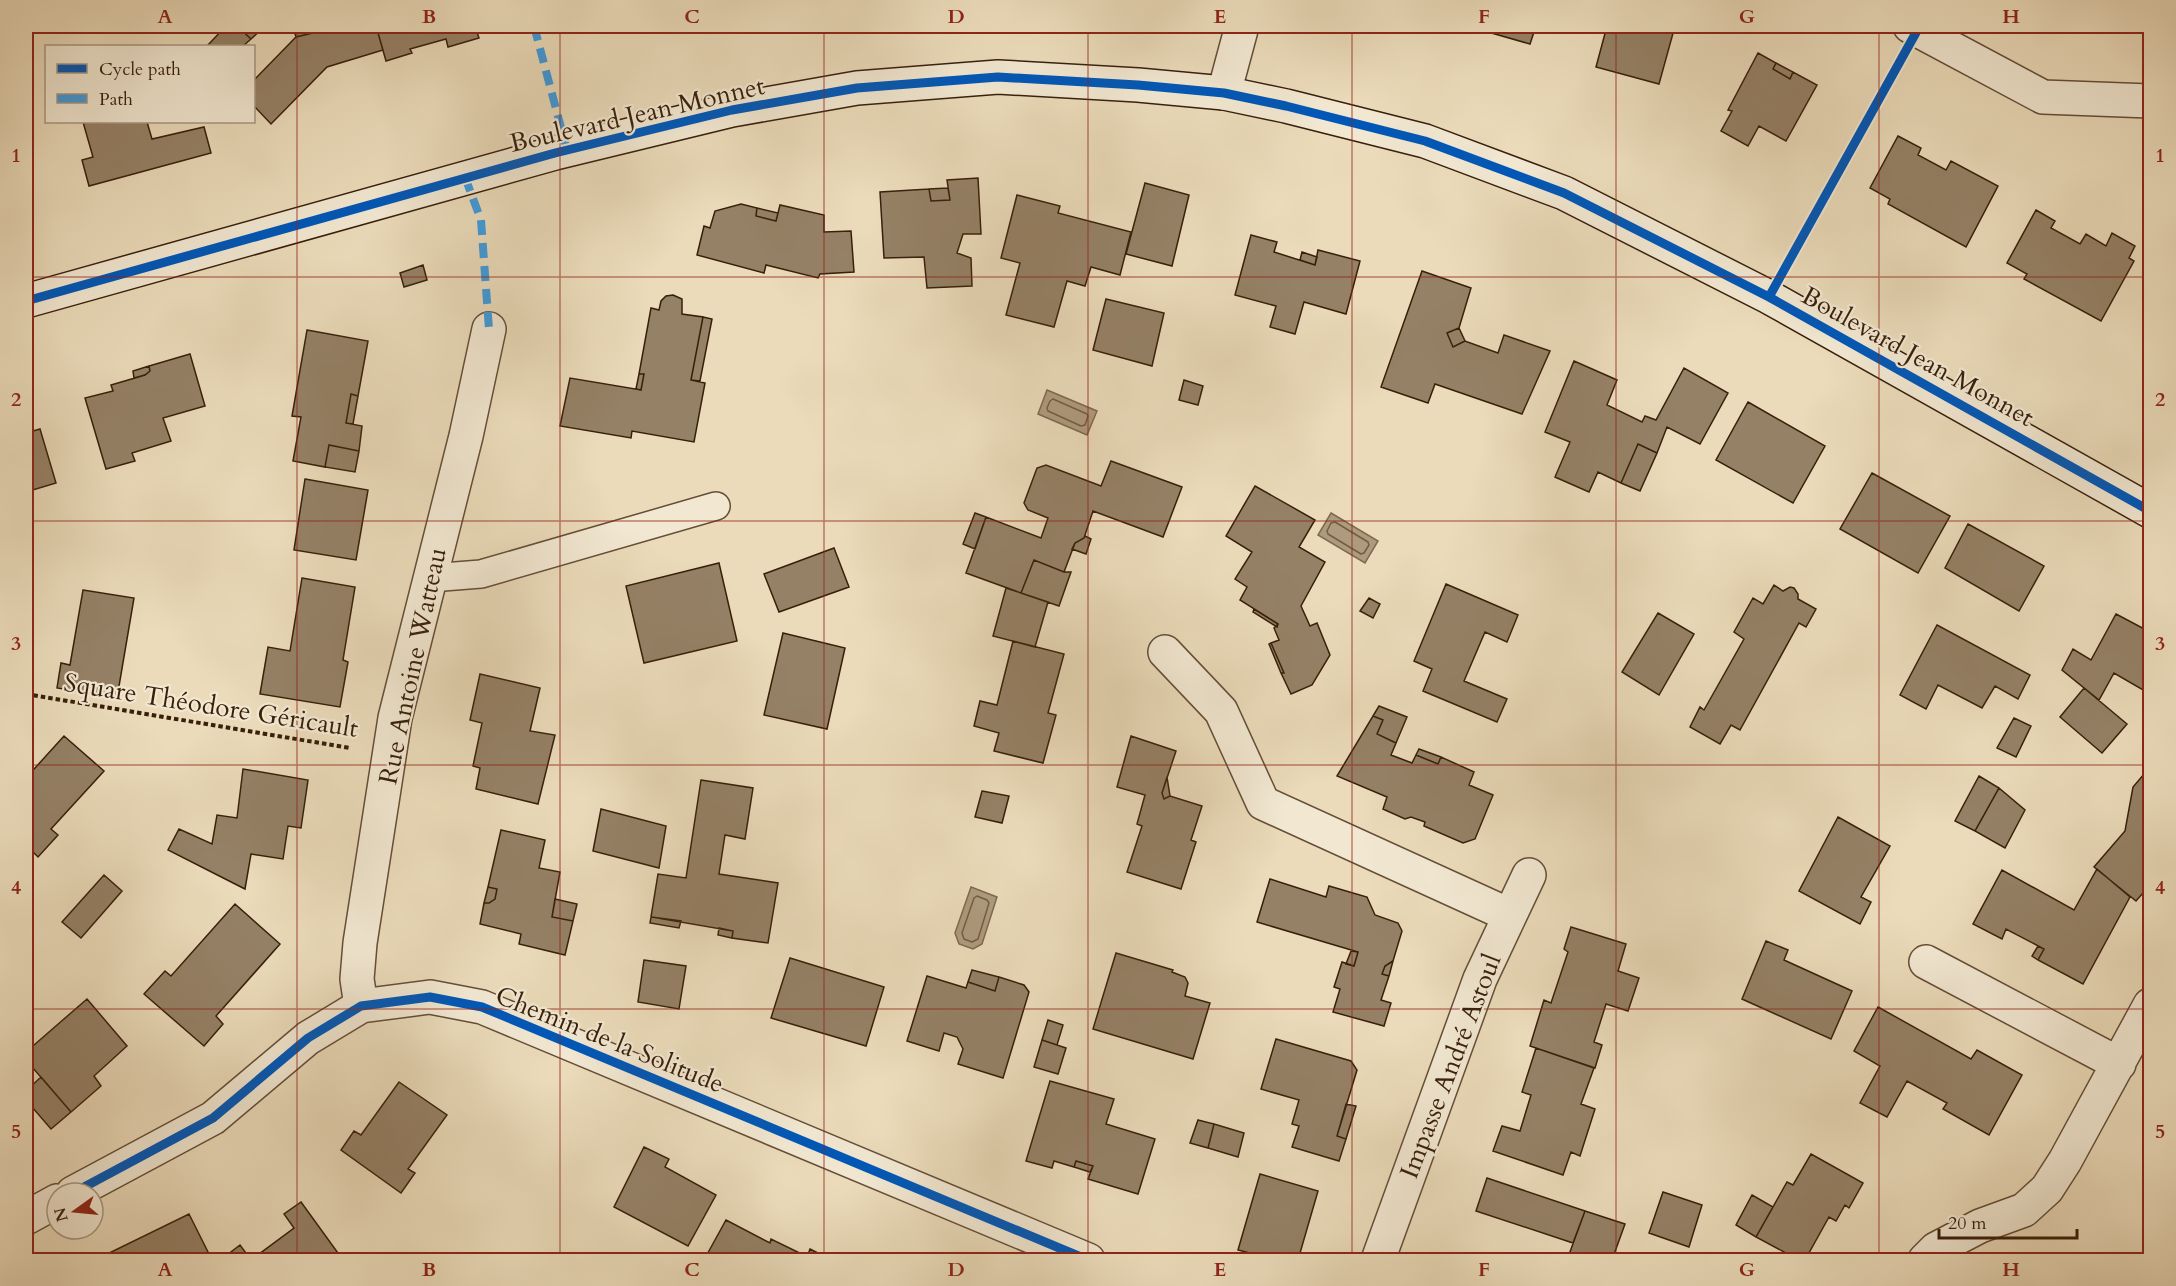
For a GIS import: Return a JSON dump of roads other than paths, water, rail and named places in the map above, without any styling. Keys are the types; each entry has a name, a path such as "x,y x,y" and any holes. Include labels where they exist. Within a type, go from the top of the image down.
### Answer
{"street":[{"path":"1224,93 1242,26"},
{"path":"1910,26 2043,97 2151,101"},
{"name":"Boulevard Jean Monnet","path":"26,301 561,151 732,110 857,88 998,77 1138,85 1224,93 1425,141 1564,193 1769,297 2151,511"},
{"name":"Rue Antoine Watteau","path":"362,1006 357,979 360,943 395,718 466,436 489,329"},
{"path":"1165,652 1221,711 1263,803 1509,915"},
{"name":"Impasse André Astoul","path":"1378,1260 1480,979 1529,874"},
{"path":"1926,962 2119,1064"},
{"name":"Chemin de la Solitude","path":"95,1181 213,1118 308,1038 362,1006 430,997 482,1007 1088,1260"},
{"path":"1925,1260 1936,1249 1972,1231 2024,1210 2047,1189 2065,1161 2151,1005"},
{"path":"26,1218 45,1208"}],"lane":[{"path":"430,578 481,574 716,506"}],"water":[{"path":"1047,390 1097,411 1087,435 1038,414"},
{"path":"1331,513 1378,541 1365,563 1318,535"},
{"path":"971,887 997,897 982,944 973,949 959,944 955,933"}]}
